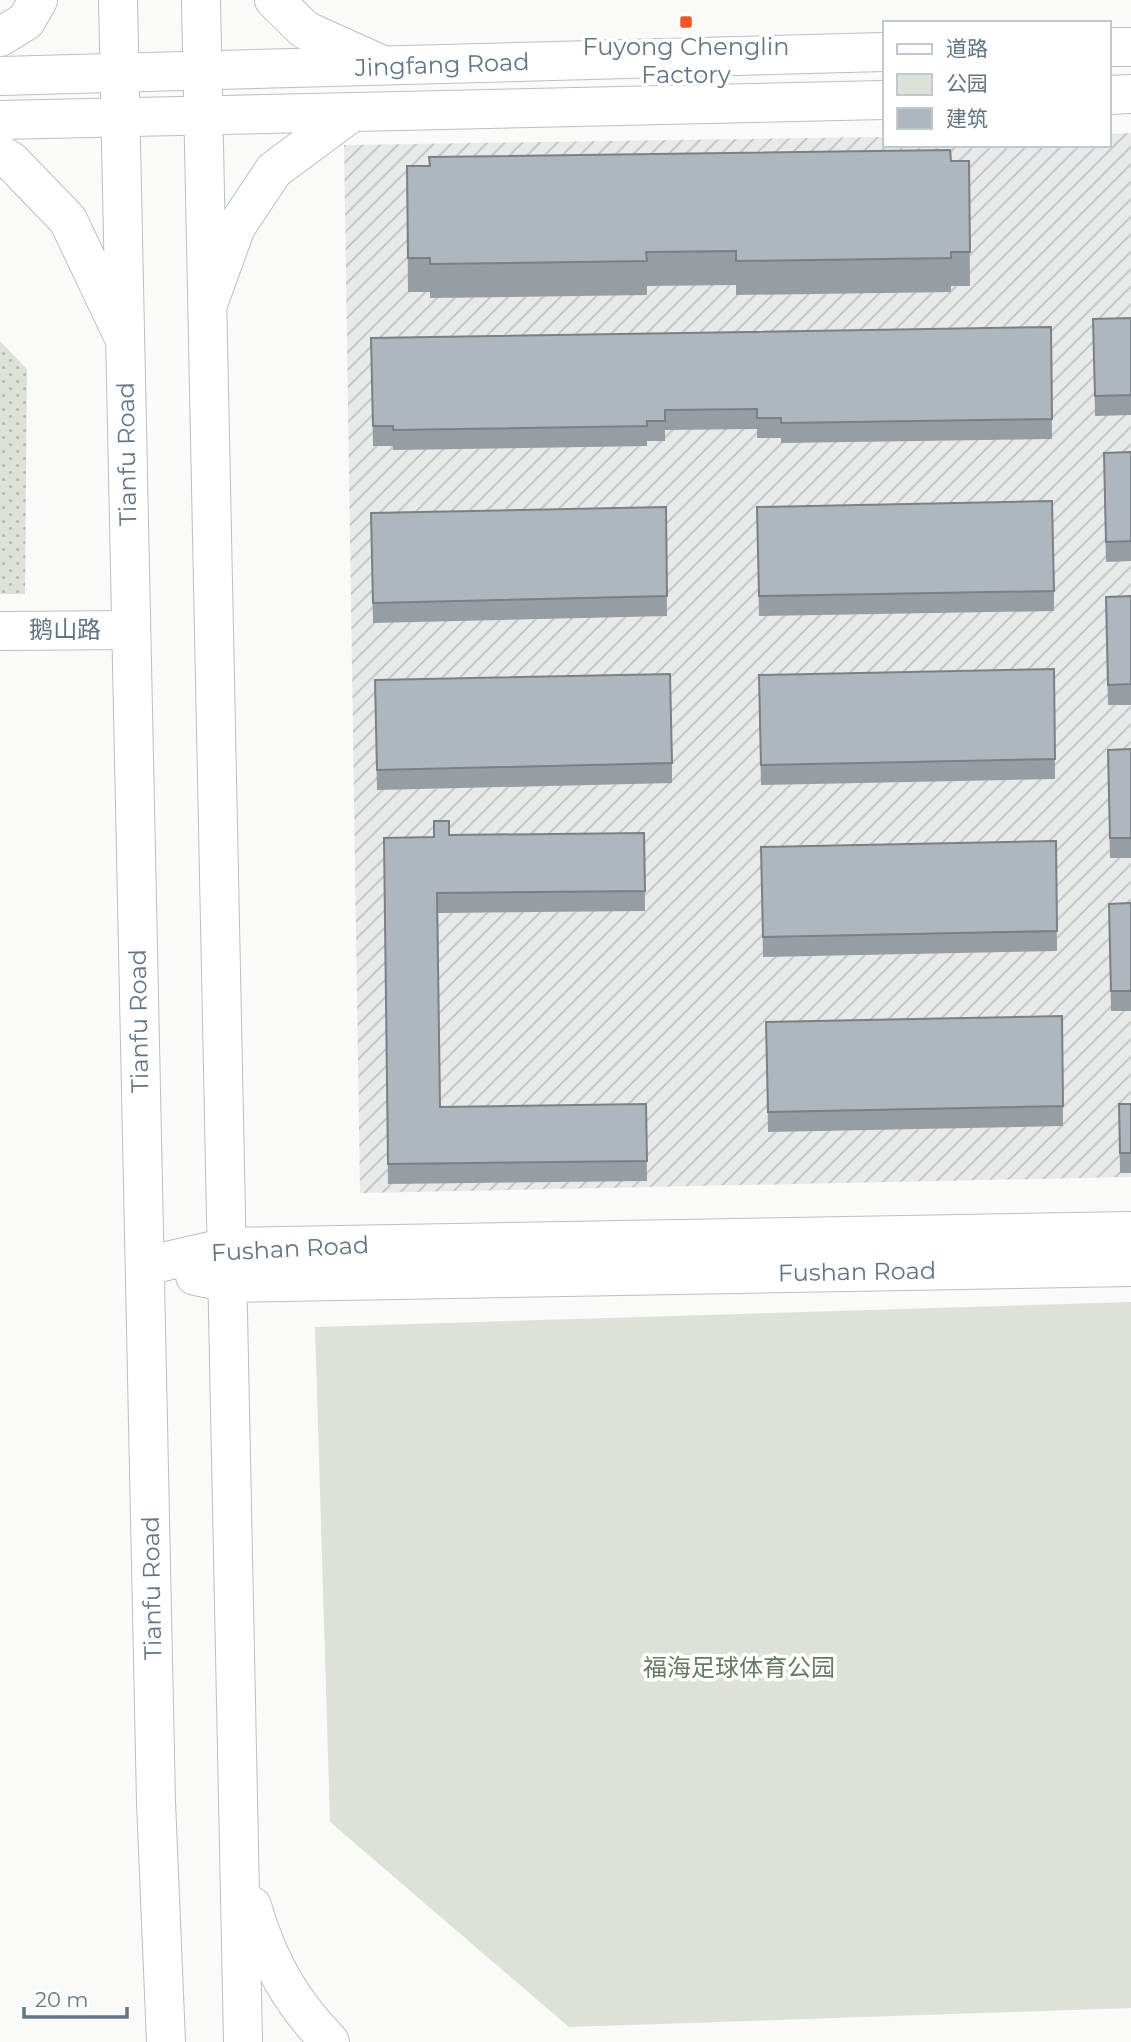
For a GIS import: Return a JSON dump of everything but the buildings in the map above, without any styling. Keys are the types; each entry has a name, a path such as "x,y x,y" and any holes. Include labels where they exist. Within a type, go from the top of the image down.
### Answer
{"street":[{"path":"0,37 26,21 38,0"},
{"name":"Tianfu Road","path":"118,0 156,1802 166,2042"},
{"path":"201,0 243,2042"},
{"path":"274,0 305,30 386,67"},
{"path":"1110,47 1131,47"},
{"name":"Jingfang Road","path":"0,76 883,52"},
{"path":"1110,95 1131,94"},
{"name":"Jingfang Road","path":"0,120 883,100"},
{"path":"207,306 236,227 274,170 351,113"},
{"path":"0,154 11,161 68,220 125,340"},
{"name":"鹅山路","path":"0,631 131,630"},
{"name":"Fushan Road","path":"229,1265 1131,1231"},
{"name":"Fushan Road","path":"145,1266 1131,1267"},
{"path":"238,1843 252,1908 270,1961 306,2017 330,2042"}],"shaded area":[{"path":"1131,133 1131,1177 360,1193 344,145 883,137 883,147 1110,147 1110,134"}],"green space":[{"path":"0,341 27,369 25,594 0,594"},
{"name":"福海足球体育公园","path":"1131,1302 1131,2008 569,2027 330,1822 315,1327"}],"place":[{"name":"Fuyong Chenglin Factory","path":"686,22"}]}
